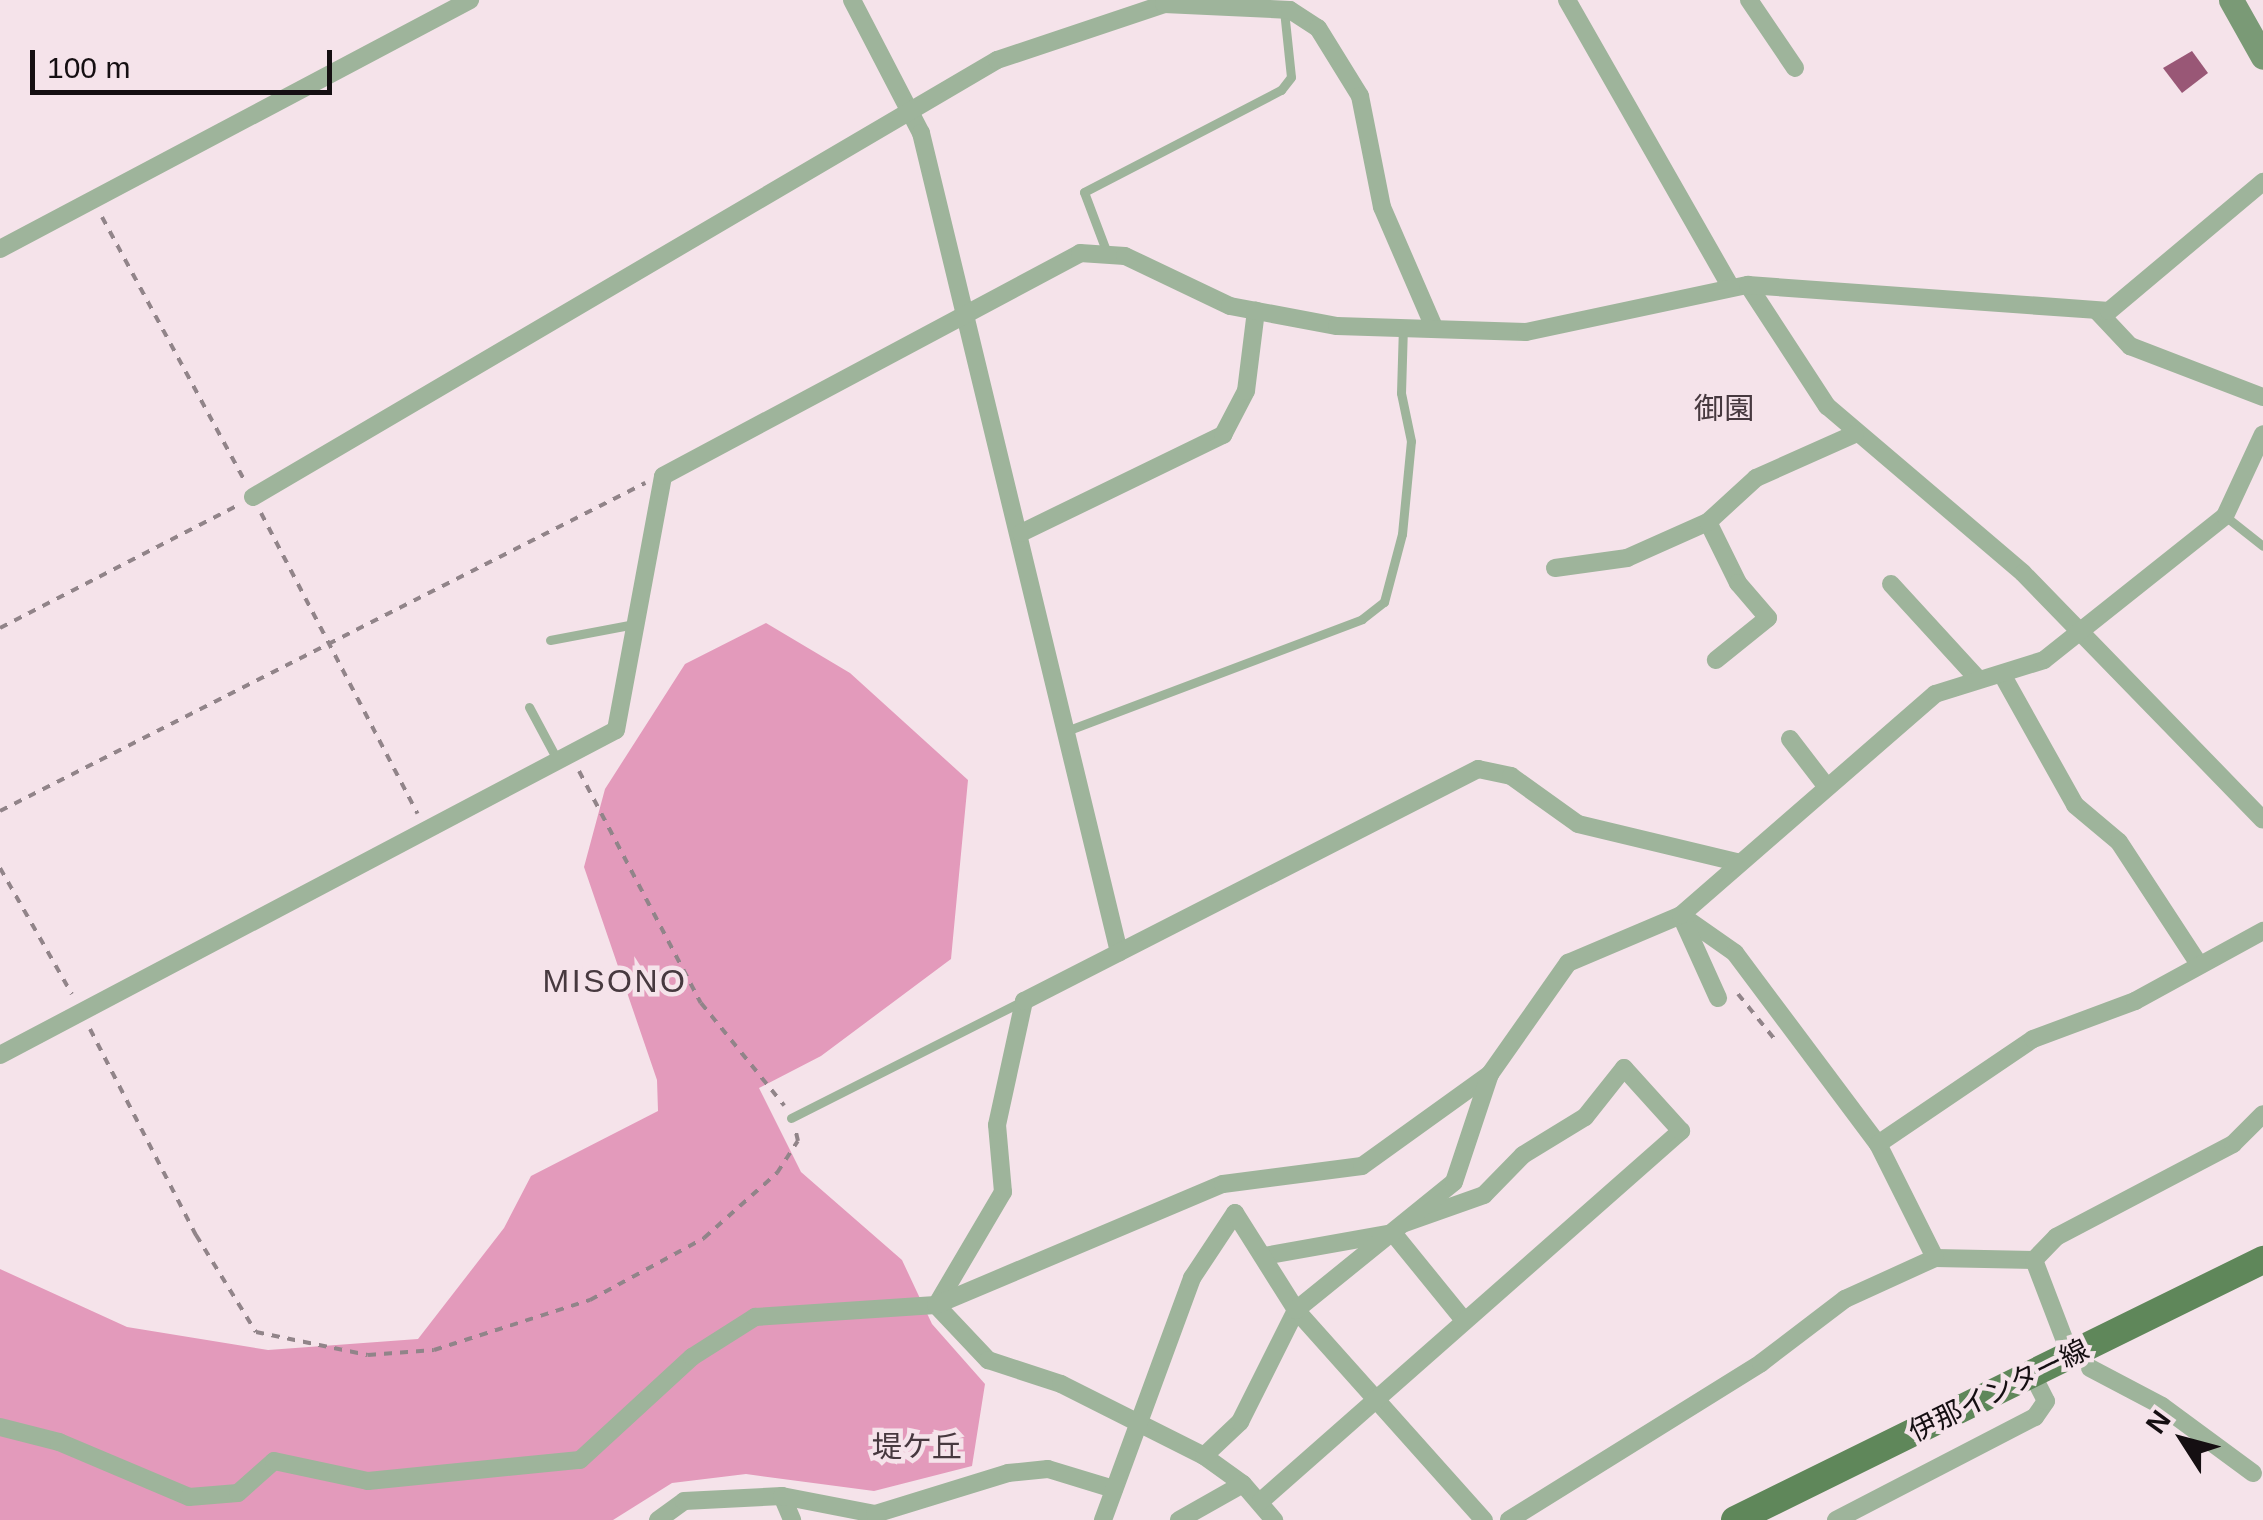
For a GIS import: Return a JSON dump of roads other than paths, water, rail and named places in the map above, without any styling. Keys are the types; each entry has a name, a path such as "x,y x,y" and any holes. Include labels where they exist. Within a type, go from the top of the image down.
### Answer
{"main road":[{"path":"2231,0 2263,58"},
{"name":"伊那インター線","path":"1735,1520 2032,1374 2080,1362 2263,1260"}],"street":[{"path":"0,249 470,0"},
{"path":"852,0 913,112 962,318 1022,533 1119,952"},
{"path":"1567,0 1740,286 1826,406 2024,573 2263,820"},
{"path":"1750,0 1795,68"},
{"path":"253,497 997,60 1132,10 1298,8 1360,96 1382,207 1433,326"},
{"path":"0,1055 426,830 566,762 616,730 640,624 663,476 1080,254 1108,255 1256,311 1337,326 1403,324 1526,332 1740,286 2098,312 2110,311 2263,182"},
{"path":"1022,533 1223,435 1246,391 1256,311"},
{"path":"2098,312 2130,346 2263,397"},
{"path":"1555,568 1627,558 1708,522 1756,478 1855,434"},
{"path":"1204,1456 1240,1422 1296,1310 1454,1182 1490,1074 1568,963 1681,915 1736,862 1935,694 1978,679 2003,676 2044,660 2076,628 2226,516 2263,434"},
{"path":"1708,522 1738,583 1768,618 1716,660"},
{"path":"1891,584 1978,679"},
{"path":"2003,676 2075,806 2118,842 2197,961"},
{"path":"1790,739 1826,786"},
{"path":"936,1305 1004,1192 996,1125 1024,1001 1478,769 1511,776 1578,824 1736,862"},
{"path":"1681,915 1718,998"},
{"path":"1681,915 1735,953 1878,1144 1936,1258"},
{"path":"1878,1144 2034,1040 2135,1001 2197,961 2263,931"},
{"path":"1261,1501 1680,1132 1624,1068 1584,1117 1524,1155 1484,1195 1399,1228 1264,1256"},
{"path":"0,1427 86,1452 188,1497 238,1493 274,1461 368,1482 580,1460 692,1357 754,1317 936,1305 1223,1184 1362,1166 1490,1074"},
{"path":"1508,1520 1760,1363 1845,1299 1936,1258 2034,1260 2056,1237 2232,1144 2263,1114"},
{"path":"1223,1184 1235,1213 1296,1310 1484,1520"},
{"path":"1103,1520 1192,1278 1235,1213"},
{"path":"1399,1228 1464,1319"},
{"path":"2034,1260 2080,1362 2162,1406 2254,1473"},
{"path":"936,1305 988,1360 1137,1421 1204,1456 1243,1484 1274,1520"},
{"path":"1836,1520 2034,1418 2046,1401 2032,1374"},
{"path":"658,1520 684,1500 782,1496 876,1517 1008,1473 1048,1470 1114,1488"},
{"path":"1179,1520 1243,1484"},
{"path":"782,1496 792,1520"}],"lane":[{"path":"1108,255 1084,192 1280,90 1291,78 1298,8"},
{"path":"1069,730 1362,619 1384,602 1402,534 1411,441 1400,393 1403,324"},
{"path":"2226,516 2263,546"},
{"path":"550,640 640,624"},
{"path":"529,706 566,762"},
{"path":"792,1118 1024,1001"}],"district":[{"name":"御園","path":"1724,409"},
{"name":"MISONO","path":"615,981"},
{"name":"堤ケ丘","path":"917,1447"}]}
